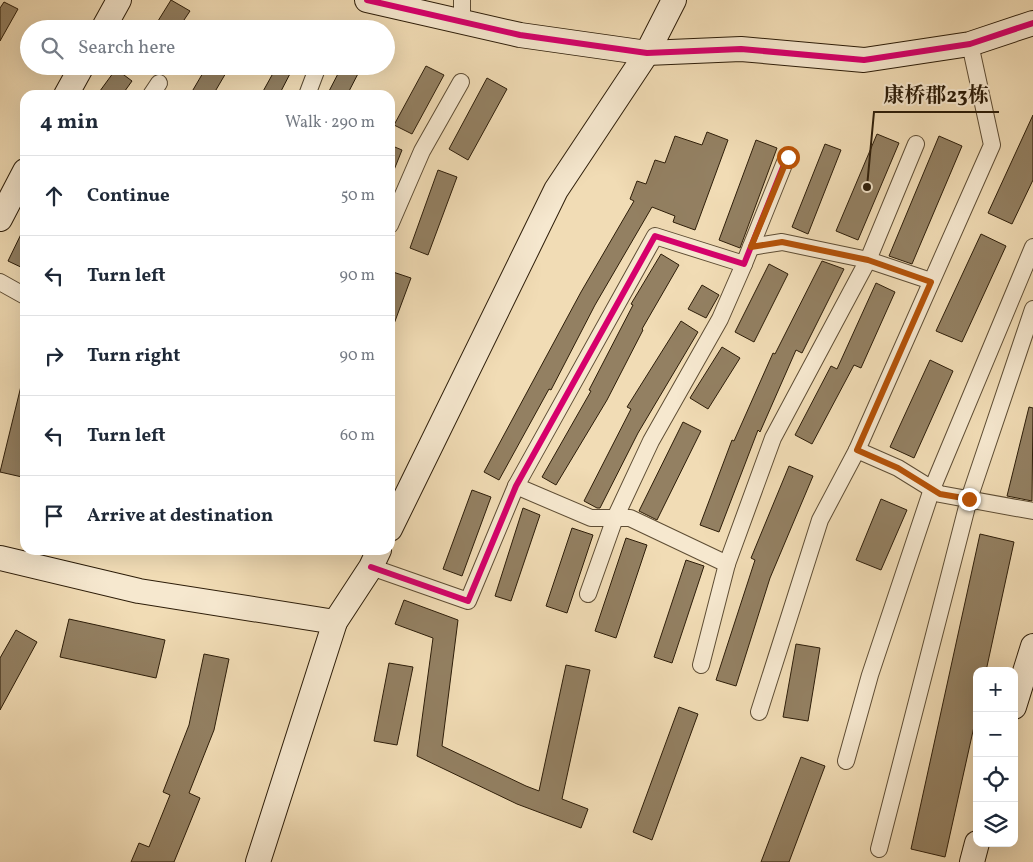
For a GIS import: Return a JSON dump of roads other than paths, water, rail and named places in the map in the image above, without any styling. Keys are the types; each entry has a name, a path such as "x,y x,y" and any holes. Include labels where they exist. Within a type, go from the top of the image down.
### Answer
{"street":[{"path":"108,20 119,0"},
{"path":"367,0 462,11 520,35 647,53 741,49 864,60 970,44 1033,23"},
{"path":"395,518 556,190 647,53 674,0"},
{"path":"759,712 820,520 857,450 992,146 970,44"},
{"path":"69,90 77,75"},
{"path":"309,90 315,75"},
{"path":"395,213 422,151 461,82"},
{"path":"702,665 727,564 773,438 868,260 916,144"},
{"path":"588,594 615,518 651,441 720,320 788,157"},
{"path":"0,219 20,180"},
{"path":"258,862 335,622 375,559 468,601 516,486 655,236 744,264"},
{"path":"751,247 782,242 868,260 931,282"},
{"path":"846,762 870,675 932,489 1033,247"},
{"path":"0,282 20,293"},
{"path":"879,849 969,499 1033,309"},
{"path":"857,450 898,468 940,494 1033,511"},
{"path":"516,486 591,518 630,518 727,564"},
{"path":"0,558 139,591 335,622"},
{"path":"1018,694 1033,646"},
{"path":"972,862 976,847"}],"place":[{"name":"康桥郡23栋","path":"867,187"}]}
